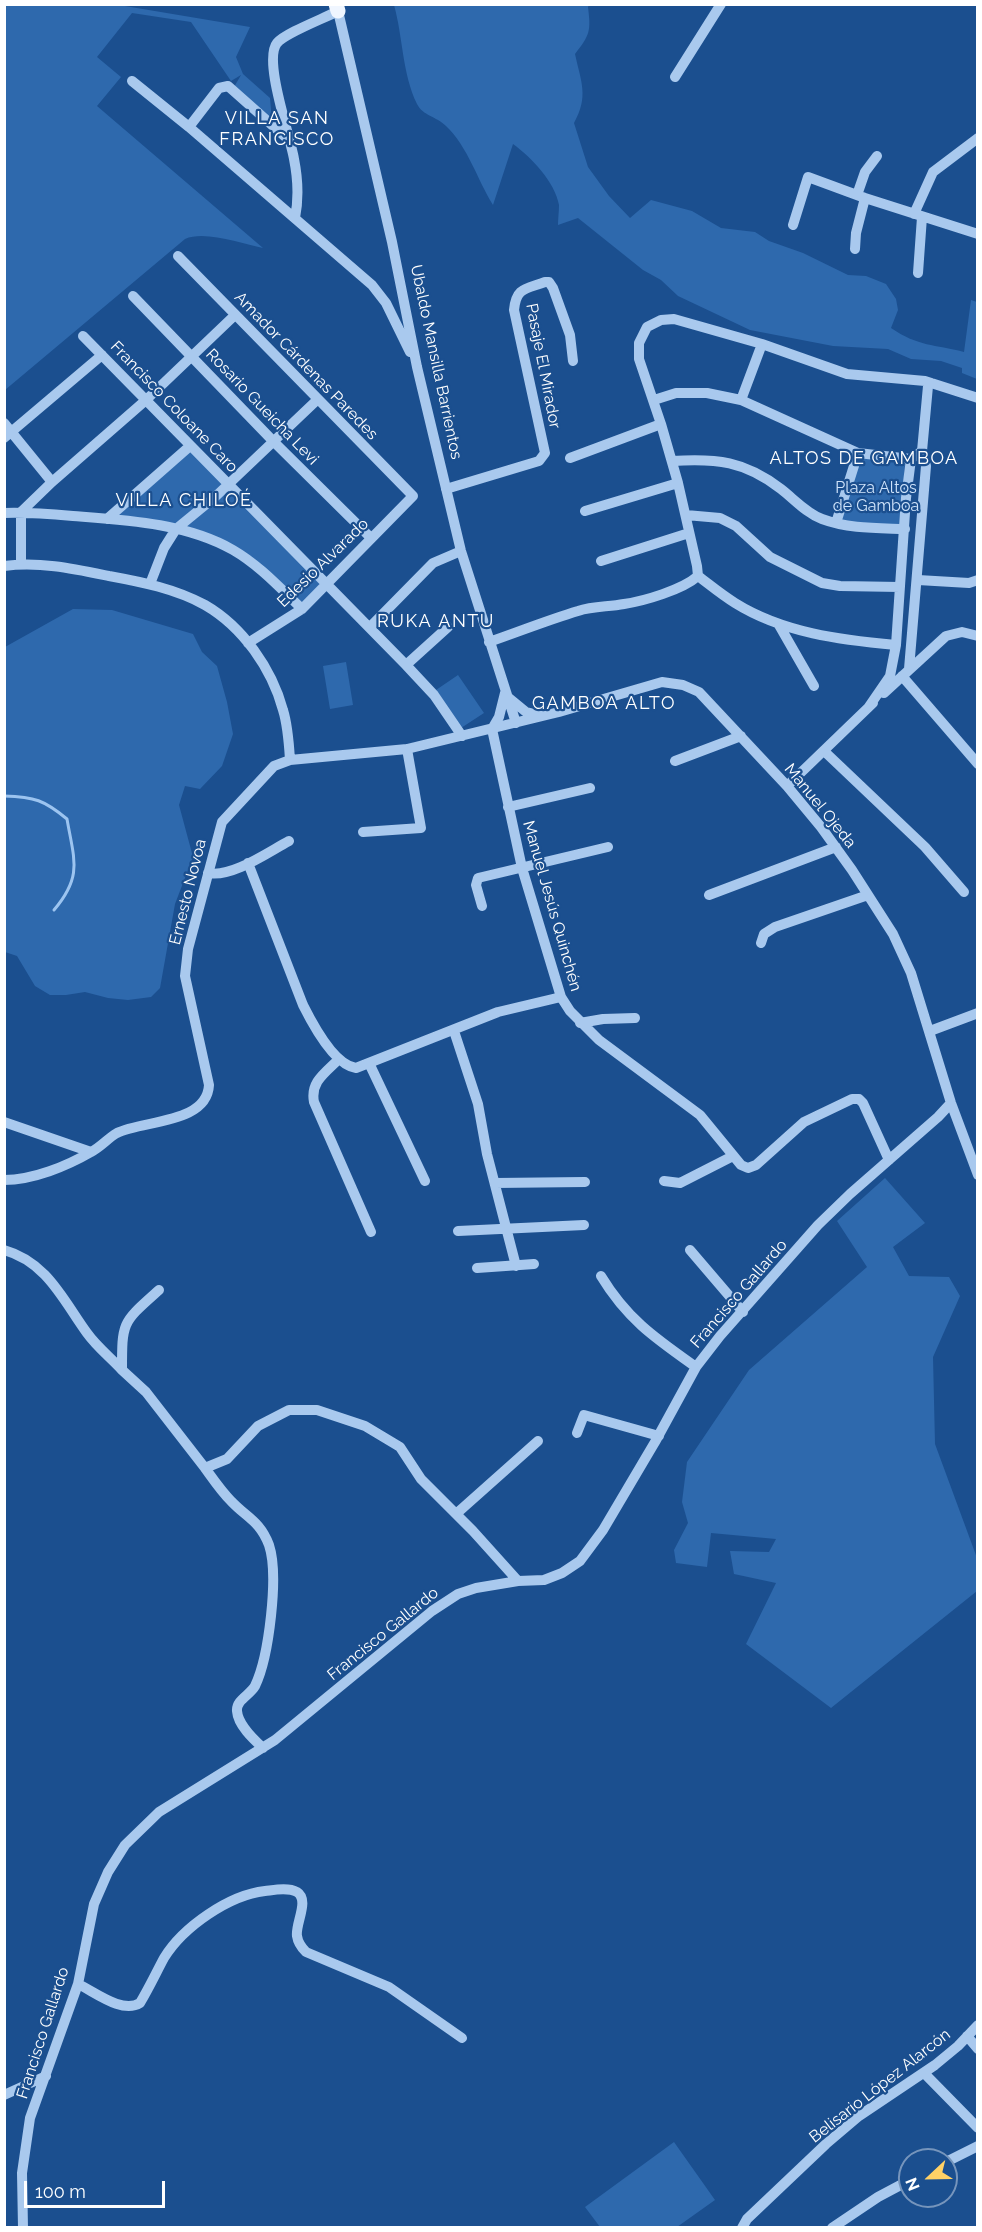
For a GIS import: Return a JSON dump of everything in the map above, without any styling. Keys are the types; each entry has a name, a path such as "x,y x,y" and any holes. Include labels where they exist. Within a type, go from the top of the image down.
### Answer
{"street":[{"path":"675,77 722,4"},
{"path":"295,218 298,188 290,141 273,69 272,51 280,40 337,8"},
{"name":"Ubaldo Mansilla Barrientos","path":"337,8 393,242 417,367 461,551 516,723"},
{"path":"132,81 189,127 379,293 391,311 417,367"},
{"path":"189,127 219,88 226,85 233,88 290,141"},
{"path":"918,273 918,216 933,172 978,138"},
{"path":"855,249 865,172 878,156"},
{"path":"793,225 808,177 861,197 978,234"},
{"name":"Amador Cárdenas Paredes","path":"178,256 412,496"},
{"name":"Pasaje El Mirador","path":"446,489 539,461 545,453 514,309 515,297 519,291 549,282 570,335 573,360"},
{"name":"Rosario Gueicha Levi","path":"133,296 274,442 371,538"},
{"path":"21,564 21,512 146,400 235,315"},
{"path":"896,645 845,641 779,625 736,604 698,576 678,483 654,400 639,359 639,343 647,327 652,323 674,319 762,344 847,374 902,377 931,383 978,398"},
{"name":"Francisco Coloane Caro","path":"84,336 406,665 434,695 462,736"},
{"path":"741,400 762,344"},
{"path":"8,435 102,355"},
{"path":"931,383 928,386 922,451 926,466 918,580 906,673 978,764"},
{"path":"654,400 676,393 707,393 741,400 858,453 910,459 922,451"},
{"path":"150,584 164,548 176,529 274,442 316,400"},
{"path":"4,423 8,435 52,482"},
{"path":"570,458 661,424"},
{"path":"107,519 190,446"},
{"path":"836,523 858,453"},
{"path":"868,708 890,676 896,645 910,459"},
{"path":"672,461 714,460 741,467 773,483 808,512 836,523 855,527 905,529"},
{"path":"585,511 678,483"},
{"name":"Edesio Alvarado","path":"248,643 302,609 412,496"},
{"path":"4,513 21,512 107,519 176,529 221,544 244,557 302,609"},
{"path":"686,515 720,518 736,526 770,557 822,583 840,586 900,587"},
{"path":"602,561 689,534"},
{"path":"370,627 433,563 461,551"},
{"path":"4,566 21,564 62,568 150,584 207,606 248,643 265,666 277,689 284,713 290,760"},
{"path":"489,642 577,611 625,604 655,596 684,585 698,576"},
{"path":"918,580 969,583 978,580"},
{"path":"779,625 814,686"},
{"path":"406,665 448,627"},
{"path":"787,786 946,636 962,632 978,636"},
{"name":"Manuel Ojeda","path":"545,715 670,682 692,688 706,697 787,786 836,847 904,956 930,1031 951,1103 978,1175"},
{"path":"492,729 499,717 505,693 526,712 545,715"},
{"name":"Ernesto Novoa","path":"4,1180 50,1171 91,1152 117,1133 177,1118 202,1102 209,1094 185,976 188,949 222,822 268,770 280,762 290,760 407,749 545,715"},
{"name":"Manuel Jesús Quinchén","path":"492,729 522,868 561,997 580,1023 615,1053 700,1115 734,1156"},
{"path":"675,761 741,736"},
{"path":"363,832 421,828 407,749"},
{"path":"824,751 925,848 964,892"},
{"path":"508,807 590,788"},
{"path":"208,873 222,874 289,841"},
{"path":"482,906 476,885 478,878 608,847"},
{"path":"709,895 836,847"},
{"path":"248,863 303,1005 314,1027 339,1059 351,1068 454,1031 498,1012 561,997"},
{"path":"761,943 765,934 775,927 868,895"},
{"path":"930,1031 978,1013"},
{"path":"580,1023 603,1019 635,1018"},
{"path":"454,1031 478,1104 487,1154 516,1266"},
{"path":"339,1059 314,1084 312,1094 371,1232"},
{"path":"369,1063 425,1181"},
{"path":"664,1181 680,1183 734,1156 741,1165 748,1168 756,1165 804,1122 852,1099 859,1099 863,1103 889,1160"},
{"name":"Francisco Gallardo","path":"23,2228 22,2173 30,2118 78,1983 94,1904 108,1872 125,1845 159,1812 263,1748 432,1611 458,1594 476,1588 518,1581 544,1580 562,1573 580,1561 603,1530 659,1436 696,1367 720,1336 818,1225 951,1103"},
{"path":"4,1122 91,1152"},
{"path":"495,1183 585,1182"},
{"path":"458,1231 584,1225"},
{"path":"4,1250 23,1257 43,1271 88,1335 146,1392 231,1501 261,1527 272,1557 270,1625 263,1663 254,1688 239,1703 237,1711 249,1734 263,1748"},
{"path":"690,1250 743,1312"},
{"path":"477,1268 534,1264"},
{"path":"601,1276 637,1324 696,1367"},
{"path":"122,1370 122,1335 126,1322 159,1290"},
{"path":"205,1468 227,1459 258,1426 289,1410 317,1410 364,1426 400,1448 421,1479 518,1581"},
{"path":"577,1433 584,1415 659,1436"},
{"path":"456,1514 538,1441"},
{"path":"78,1983 123,2006 133,2007 140,2003 165,1956 194,1925 230,1900 252,1892 285,1889 296,1891 301,1896 302,1903 296,1934 299,1944 306,1952 389,1987 462,2038"},
{"name":"Belisario López Alarcón","path":"744,2223 826,2144 859,2116 924,2073 958,2046 978,2025"},
{"path":"967,2036 978,2049"},
{"path":"924,2073 978,2128"},
{"path":"4,2095 46,2076"},
{"path":"958,2156 978,2146"},
{"path":"832,2228 870,2202 898,2187"}],"green space":[{"path":"5,5 119,5 250,27 236,57 243,74 270,98 272,120 234,87 241,75 231,81 191,22 132,13 97,57 121,77 97,106 263,248 213,237 185,239 5,390"},
{"path":"394,5 589,5 588,32 575,54 582,97 579,113 574,123 588,167 609,196 630,218 651,200 692,211 721,228 755,232 769,241 803,253 848,275 866,276 886,284 896,299 898,310 891,328 910,339 927,344 964,352 971,300 977,302 977,379 962,373 962,368 941,361 911,359 888,349 833,346 750,330 678,296 661,280 643,270 578,218 558,225 559,205 553,188 534,163 513,144 493,205 454,134 417,104 408,80"},
{"path":"190,447 324,585 302,607 220,541 110,518"},
{"name":"Plaza Altos de Gamboa","path":"861,458 905,464 901,526 840,521"},
{"path":"73,609 112,610 193,634 202,652 217,666 227,702 233,734 222,766 200,789 185,786 179,805 193,857 175,904 160,988 151,997 128,1000 85,992 50,995 35,986 17,956 5,952 5,647"},
{"path":"346,662 353,705 330,709 323,666"},
{"path":"458,675 484,713 461,728 436,690"},
{"path":"885,1178 925,1223 893,1247 909,1276 949,1277 960,1296 933,1357 935,1444 977,1558 977,1591 831,1708 746,1644 776,1583 734,1574 730,1551 769,1552 776,1539 711,1533 707,1567 676,1563 674,1550 688,1523 682,1502 687,1462 749,1370 867,1267 837,1221"},
{"path":"674,2142 715,2200 677,2227 600,2227 585,2207"}],"waterway":[{"path":"4,796 24,797 38,801 67,819 74,857 73,877 63,898 54,910"}],"district":[{"name":"VILLA SAN FRANCISCO","path":"277,129"},
{"name":"ALTOS DE GAMBOA","path":"864,459"},
{"name":"VILLA CHILOÉ","path":"184,501"},
{"name":"RUKA ANTU","path":"436,622"},
{"name":"GAMBOA ALTO","path":"604,704"}]}
